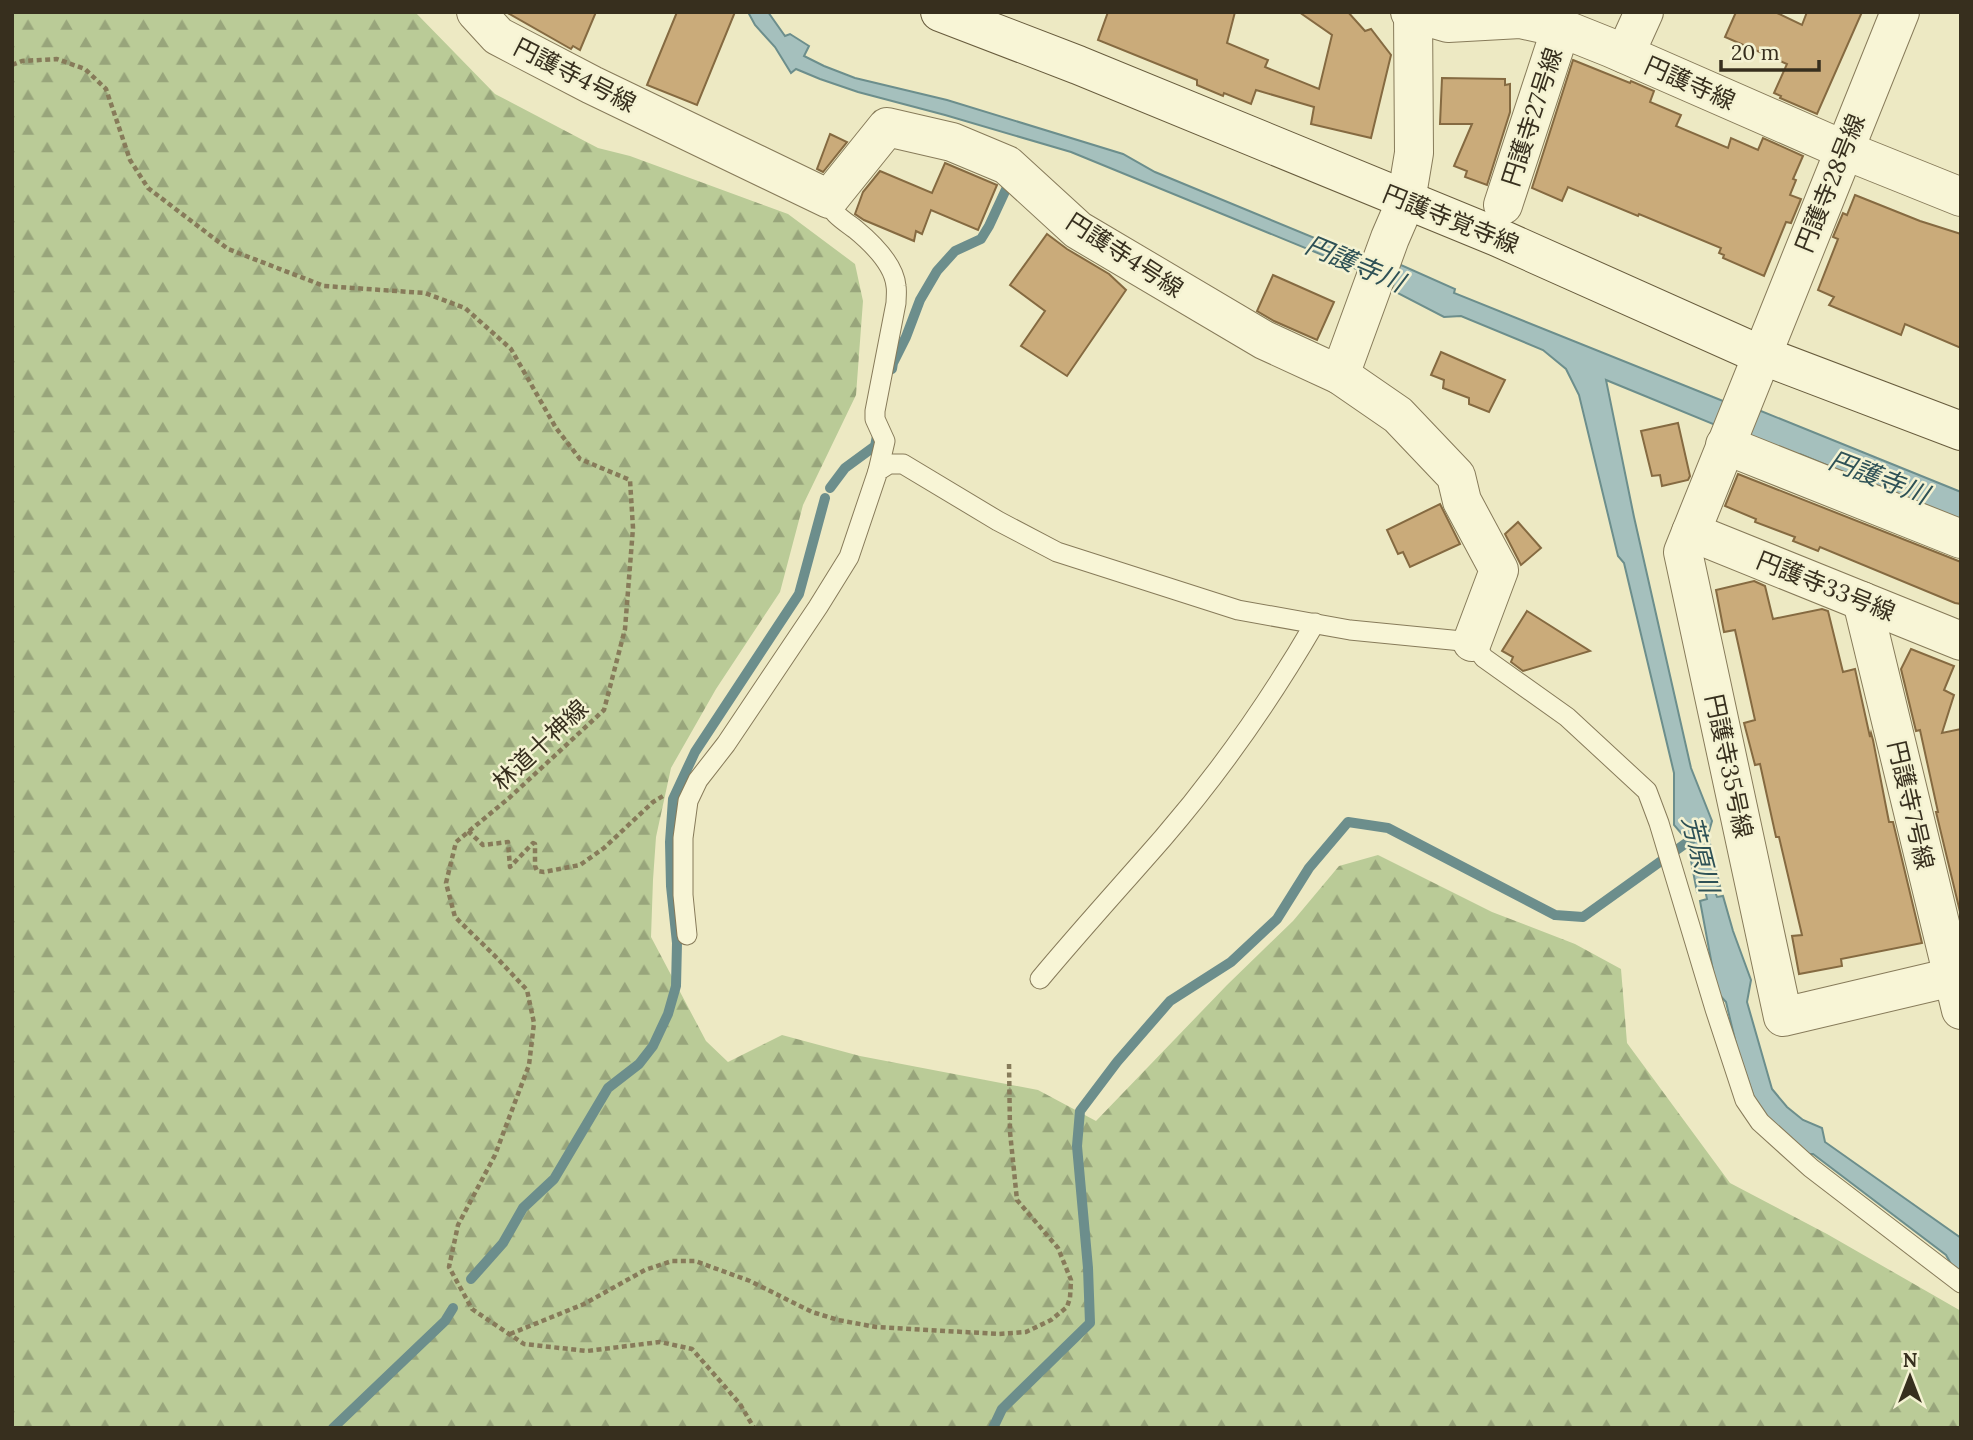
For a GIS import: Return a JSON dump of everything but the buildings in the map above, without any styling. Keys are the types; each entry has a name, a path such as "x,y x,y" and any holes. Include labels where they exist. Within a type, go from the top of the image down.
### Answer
{"street":[{"name":"円護寺4号線","path":"476,12 498,36 592,85 830,200 887,128 952,142 1007,165 1078,230 1264,340 1340,375"},
{"name":"円護寺覚寺線","path":"940,12 1078,65 1497,237 1756,367 1961,431"},
{"path":"1625,54 1644,12"},
{"name":"円護寺28号線","path":"1756,367 1900,12"},
{"path":"1412,13 1414,153 1406,201 1340,375 1398,415 1456,477 1462,501 1499,570 1472,642"},
{"name":"円護寺線","path":"1412,13 1448,23 1520,19 1561,29 1961,197"},
{"name":"円護寺27号線","path":"1503,205 1561,29"},
{"name":"円護寺35号線","path":"1756,367 1683,552 1783,1017 1958,987"},
{"path":"1725,445 1961,539"},
{"name":"円護寺33号線","path":"1691,532 1961,640"},
{"name":"円護寺7号線","path":"1863,601 1958,987"}],"lane":[{"path":"687,935 683,895 683,838 688,801 696,784 726,744 849,557 878,471 885,441 875,419 875,411 896,303 896,285 890,267 867,239 829,207 826,198"},
{"path":"878,471 889,464 903,464 1057,552 1238,610 1350,630 1472,642 1484,658 1567,717 1647,791 1745,1100 1760,1122 1811,1168 1961,1283"},
{"path":"1040,979 1164,836 1230,752 1278,683 1315,623"}],"path":[{"name":"林道十神線","path":"12,65 22,61 57,59 85,68 106,89 130,160 148,188 228,249 324,286 425,293 465,308 511,349 556,428 580,459 630,480 633,528 625,629 604,710 509,799 456,842 446,883 455,918 527,990 534,1023 529,1065 495,1155 458,1225 449,1267 472,1309 524,1344 587,1351 660,1342 692,1349 740,1404 754,1428"},
{"path":"468,831 483,845 508,842 510,867 533,843 537,871 580,865 604,848 653,802 673,790 696,784"},
{"path":"509,1334 584,1304 645,1270 672,1261 695,1261 750,1280 812,1312 838,1320 876,1326 999,1334 1026,1332 1051,1320 1067,1307 1072,1280 1058,1248 1017,1200 1010,1132 1009,1062"}],"green space":[{"path":"12,12 415,12 495,94 598,148 630,156 788,214 855,264 863,301 856,395 803,505 780,592 716,689 671,768 656,837 651,937 706,1041 728,1062 782,1035 860,1056 1038,1090 1096,1121 1227,985 1293,921 1339,866 1378,855 1492,912 1575,944 1621,969 1627,1043 1730,1183 1827,1234 1961,1311 1961,1428 12,1428"}],"water":[{"path":"748,12 768,12 785,36 790,34 809,46 804,56 824,66 855,78 947,100 1123,154 1155,172 1363,258 1392,261 1455,289 1454,293 1728,403 1756,409 1961,492 1961,521 1800,454 1791,456 1606,380 1691,768 1712,821 1708,835 1720,886 1714,889 1717,897 1723,896 1751,980 1747,1002 1772,1089 1787,1107 1803,1120 1822,1128 1825,1142 1961,1238 1961,1271 1955,1271 1946,1255 1813,1154 1801,1154 1757,1106 1737,1048 1726,1002 1717,992 1700,901 1707,899 1705,890 1697,892 1687,840 1674,825 1674,773 1624,563 1618,556 1579,395 1566,369 1543,350 1461,316 1444,317 1359,270 1071,152 858,92 796,69 791,73"}],"waterway":[{"path":"892,369 920,300 937,271 955,251 981,239 1008,185"},
{"path":"830,488 845,468 875,446 877,436"},
{"path":"471,1279 503,1243 523,1208 554,1179 608,1088 639,1064 653,1046 668,1014 676,986 677,943 670,842 673,799 695,752 799,594 825,498"},
{"name":"芳原川","path":"993,1428 1002,1409 1090,1323 1077,1146 1080,1111 1117,1062 1170,1001 1231,962 1277,919 1309,868 1348,822 1388,828 1555,915 1583,917 1696,836"},
{"path":"333,1428 445,1321 453,1308"}],"water label":[{"name":"円護寺川","path":"1355,263"},
{"name":"円護寺川","path":"1879,477"}]}
